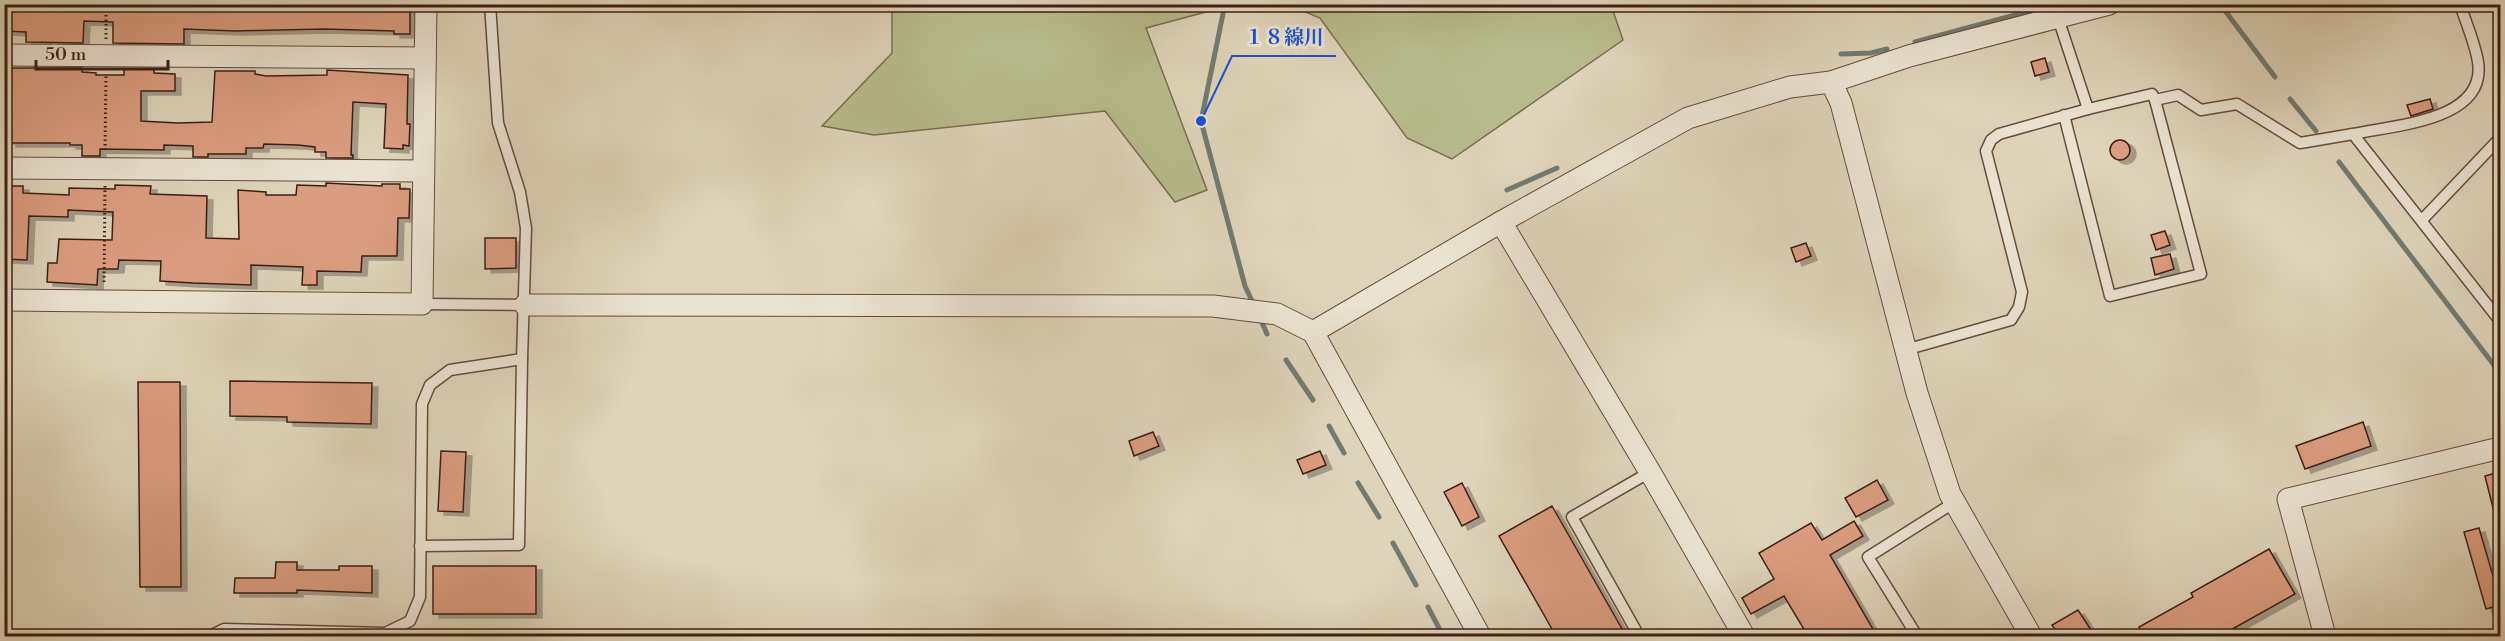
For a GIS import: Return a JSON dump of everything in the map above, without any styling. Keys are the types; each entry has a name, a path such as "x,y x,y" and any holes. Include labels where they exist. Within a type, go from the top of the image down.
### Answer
{"street":[{"path":"4,300 422,304 426,4"},
{"path":"1313,333 1501,222 1688,118 1790,87 1831,82 1909,56 2109,4"},
{"path":"4,55 425,58"},
{"path":"1831,82 1841,103 1917,393 1955,502 2025,634"},
{"path":"4,168 423,171"},
{"path":"1501,222 1650,472 1744,636"},
{"path":"525,305 1213,306 1277,314 1313,333 1480,636"},
{"path":"2325,636 2288,499 2500,447"}],"lane":[{"path":"420,546 519,545 526,228 520,192 498,123 490,4"},
{"path":"2155,100 2178,95 2201,110 2237,104 2300,143 2444,115 2469,99 2476,82 2478,63 2460,4"},
{"path":"2058,18 2088,109"},
{"path":"1905,350 2011,320 2019,307 2022,292 1986,151 1991,140 1999,134 2088,109 2152,94 2201,274 2110,296 2064,116"},
{"path":"2354,134 2500,321"},
{"path":"2422,220 2500,138"},
{"path":"422,304 525,305"},
{"path":"210,636 224,629 284,633 385,633 410,621 420,597 422,404 430,385 450,370 522,359"},
{"path":"1639,636 1572,517 1650,472"},
{"path":"1917,636 1868,557 1955,502"}],"path":[{"path":"104,285 106,4"}],"green space":[{"path":"892,5 1232,5 1146,28 1207,190 1175,202 1105,111 874,135 822,126 892,53"},
{"path":"1289,5 1611,5 1623,40 1452,159 1407,138 1320,18"}],"building":[{"path":"37,4 240,7 240,5 295,5 410,9 410,34 394,34 394,31 324,29 235,31 184,29 184,44 113,43 113,22 84,21 83,43 26,42 26,32 4,31 4,5 37,6"},
{"path":"2045,58 2049,72 2035,76 2031,62"},
{"path":"12,68 82,68 82,72 96,73 96,75 124,75 124,69 154,69 154,73 175,74 175,91 141,91 141,121 178,123 212,122 215,71 255,71 255,74 266,76 327,75 327,70 408,75 409,146 403,145 403,149 384,148 386,104 353,102 351,155 353,158 326,158 326,152 315,152 315,147 298,145 264,144 263,148 246,148 246,154 208,154 208,157 193,157 193,146 164,145 164,150 100,149 100,156 82,156 82,145 10,143 10,140 4,140 4,76 11,76"},
{"path":"2430,99 2433,109 2411,116 2407,105"},
{"path":"2116,140 2124,140 2130,146 2130,154 2124,160 2116,160 2110,154 2110,146"},
{"path":"326,183 382,186 382,184 400,184 400,189 410,189 409,218 398,218 397,256 362,256 361,272 317,271 317,285 302,285 303,267 251,265 251,285 193,283 160,281 161,261 119,260 118,269 98,269 97,285 47,282 48,263 57,263 59,239 112,240 113,212 68,210 68,217 29,216 27,260 4,259 4,192 10,192 10,186 23,186 23,193 69,195 69,188 115,189 115,185 151,186 150,194 207,196 206,238 239,239 238,190 266,192 266,195 296,195 297,185 326,186"},
{"path":"2165,231 2170,245 2156,250 2151,235"},
{"path":"485,238 516,238 516,268 485,269"},
{"path":"1806,243 1811,256 1796,262 1791,248"},
{"path":"2170,254 2174,269 2155,275 2151,258"},
{"path":"230,381 372,383 371,424 287,422 287,417 230,416"},
{"path":"138,382 180,382 181,587 140,587"},
{"path":"2363,422 2371,446 2305,469 2296,446"},
{"path":"1153,432 1159,446 1134,456 1129,441"},
{"path":"441,451 466,452 463,512 438,511"},
{"path":"1320,451 1326,465 1303,474 1297,460"},
{"path":"2500,472 2500,516 2495,516 2485,476"},
{"path":"1877,480 1888,500 1856,517 1845,498"},
{"path":"1462,483 1479,517 1462,526 1444,492"},
{"path":"1552,506 1626,636 1556,636 1499,536"},
{"path":"1854,521 1863,536 1830,555 1877,636 1808,636 1784,596 1751,614 1742,598 1774,579 1759,553 1811,523 1822,540"},
{"path":"2479,528 2500,600 2500,605 2486,609 2464,532"},
{"path":"2269,549 2295,594 2220,636 2144,636 2139,627 2193,597 2191,593"},
{"path":"276,562 297,562 297,570 339,570 339,566 372,566 372,593 297,590 297,593 234,593 235,578 275,578"},
{"path":"433,566 536,566 536,614 433,614"},
{"path":"2078,610 2095,636 2059,636 2052,625"}],"waterway":[{"path":"1225,4 1201,121 1245,286 1254,305"},
{"path":"1915,42 2056,4"},
{"path":"2220,4 2275,77"},
{"path":"1841,54 1871,53 1887,49"},
{"path":"2290,99 2316,131"},
{"path":"2339,162 2500,373"},
{"path":"1507,190 1557,168"},
{"path":"1259,316 1267,334"},
{"path":"1286,360 1313,400"},
{"path":"1329,426 1344,453"},
{"path":"1358,483 1379,517"},
{"path":"1393,543 1416,585"},
{"path":"1428,607 1443,636"}],"place":[{"name":"１８線川","path":"1201,121"}]}
